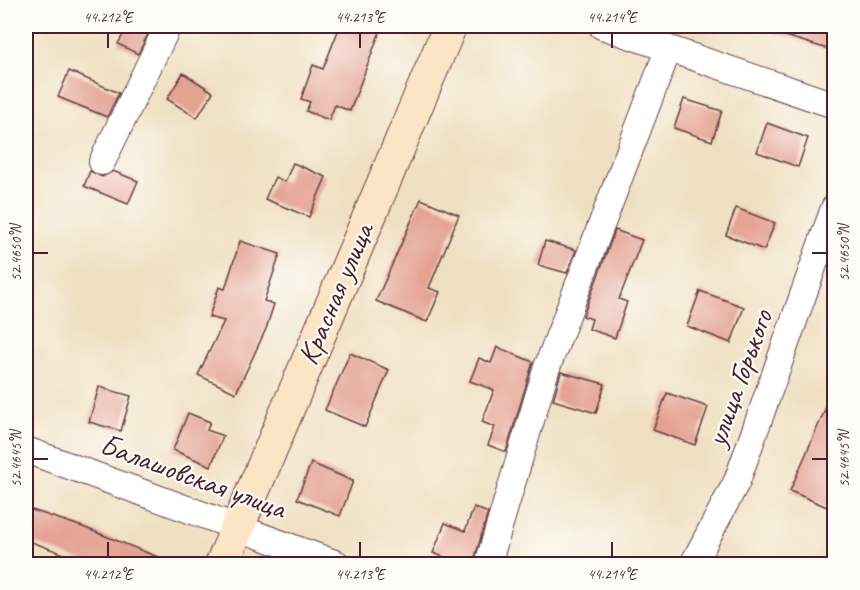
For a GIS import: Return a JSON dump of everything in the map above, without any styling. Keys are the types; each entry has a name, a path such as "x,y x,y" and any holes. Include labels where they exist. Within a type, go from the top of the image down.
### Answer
{"main road":[{"name":"Красная улица","path":"222,564 450,26"}],"street":[{"path":"102,162 168,26"},
{"path":"602,26 834,105"},
{"path":"488,564 546,370 668,50"},
{"name":"улица Горького","path":"693,564 737,481 834,208"},
{"name":"Балашовская улица","path":"26,450 337,564"}],"building":[{"path":"128,26 152,26 138,54 118,44"},
{"path":"340,26 382,26 350,111 335,105 329,120 306,111 310,102 301,99 313,65 323,69"},
{"path":"766,26 834,26 834,51 766,30"},
{"path":"69,71 119,93 107,117 58,97"},
{"path":"183,73 213,92 197,118 167,99"},
{"path":"684,99 722,111 712,141 674,128"},
{"path":"767,123 808,138 798,167 757,152"},
{"path":"293,163 326,177 309,217 265,199 275,177 285,182"},
{"path":"90,171 102,177 113,171 138,181 128,204 84,186"},
{"path":"421,199 459,215 429,288 440,292 427,322 376,301"},
{"path":"736,208 775,223 764,250 726,235"},
{"path":"615,230 642,240 619,299 627,302 615,338 589,329 592,319 583,316"},
{"path":"240,241 280,254 264,301 274,304 266,329 236,393 198,375 224,321 209,317 219,287 225,289"},
{"path":"545,241 576,250 567,273 538,265"},
{"path":"700,291 744,307 731,343 687,326"},
{"path":"497,347 533,362 506,452 488,445 495,427 482,422 494,390 470,381 479,358 491,363"},
{"path":"350,353 389,370 365,427 325,410"},
{"path":"561,372 605,384 596,413 553,400"},
{"path":"99,387 131,396 121,431 89,422"},
{"path":"834,389 834,510 790,491"},
{"path":"667,393 708,407 695,445 653,430"},
{"path":"188,413 210,422 207,430 223,436 211,466 173,450"},
{"path":"311,463 353,481 340,516 297,499"},
{"path":"474,507 488,513 473,564 463,564 433,553 445,523 465,531"},
{"path":"26,508 83,527 175,564 91,564 26,540"}]}
